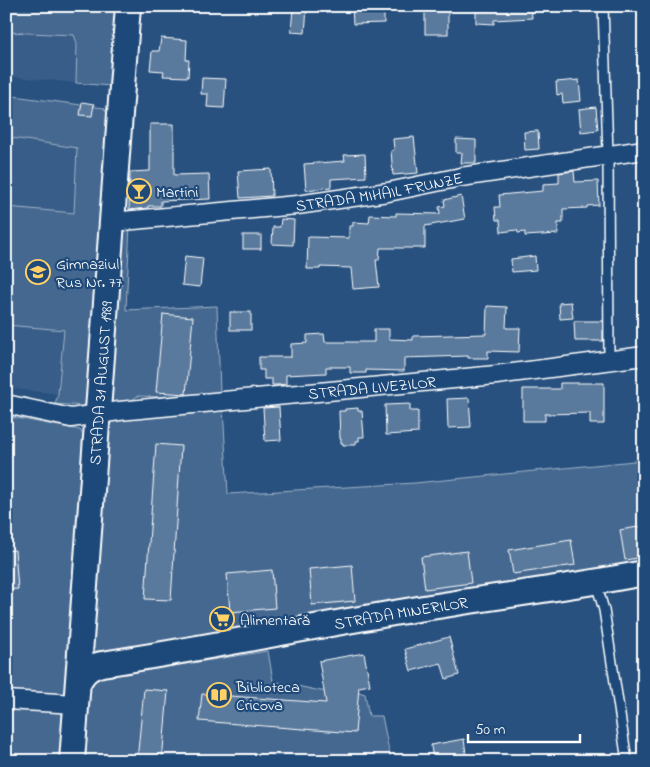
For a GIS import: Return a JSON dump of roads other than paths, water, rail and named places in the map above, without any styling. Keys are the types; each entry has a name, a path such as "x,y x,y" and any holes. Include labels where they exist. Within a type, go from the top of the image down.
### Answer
{"street":[{"name":"STRADA 31 AUGUST 1989","path":"72,761 128,6"},
{"name":"STRADA MIHAIL FRUNZE","path":"112,222 344,199 461,177 644,150"},
{"name":"STRADA LIVEZILOR","path":"6,404 71,418 98,413 496,375 644,356"},
{"name":"STRADA MINERILOR","path":"77,694 84,672 92,666 187,651 412,610 644,573"},
{"path":"6,700 77,694"}],"lane":[{"path":"603,6 608,154 609,361"},
{"path":"596,582 604,610 627,761"}],"place":[{"name":"Martini","path":"139,191"},
{"name":"Gimnaziul Rus Nr. 77","path":"38,272"},
{"name":"Alimentară","path":"222,619"},
{"name":"Biblioteca Cricova","path":"219,695"}]}
